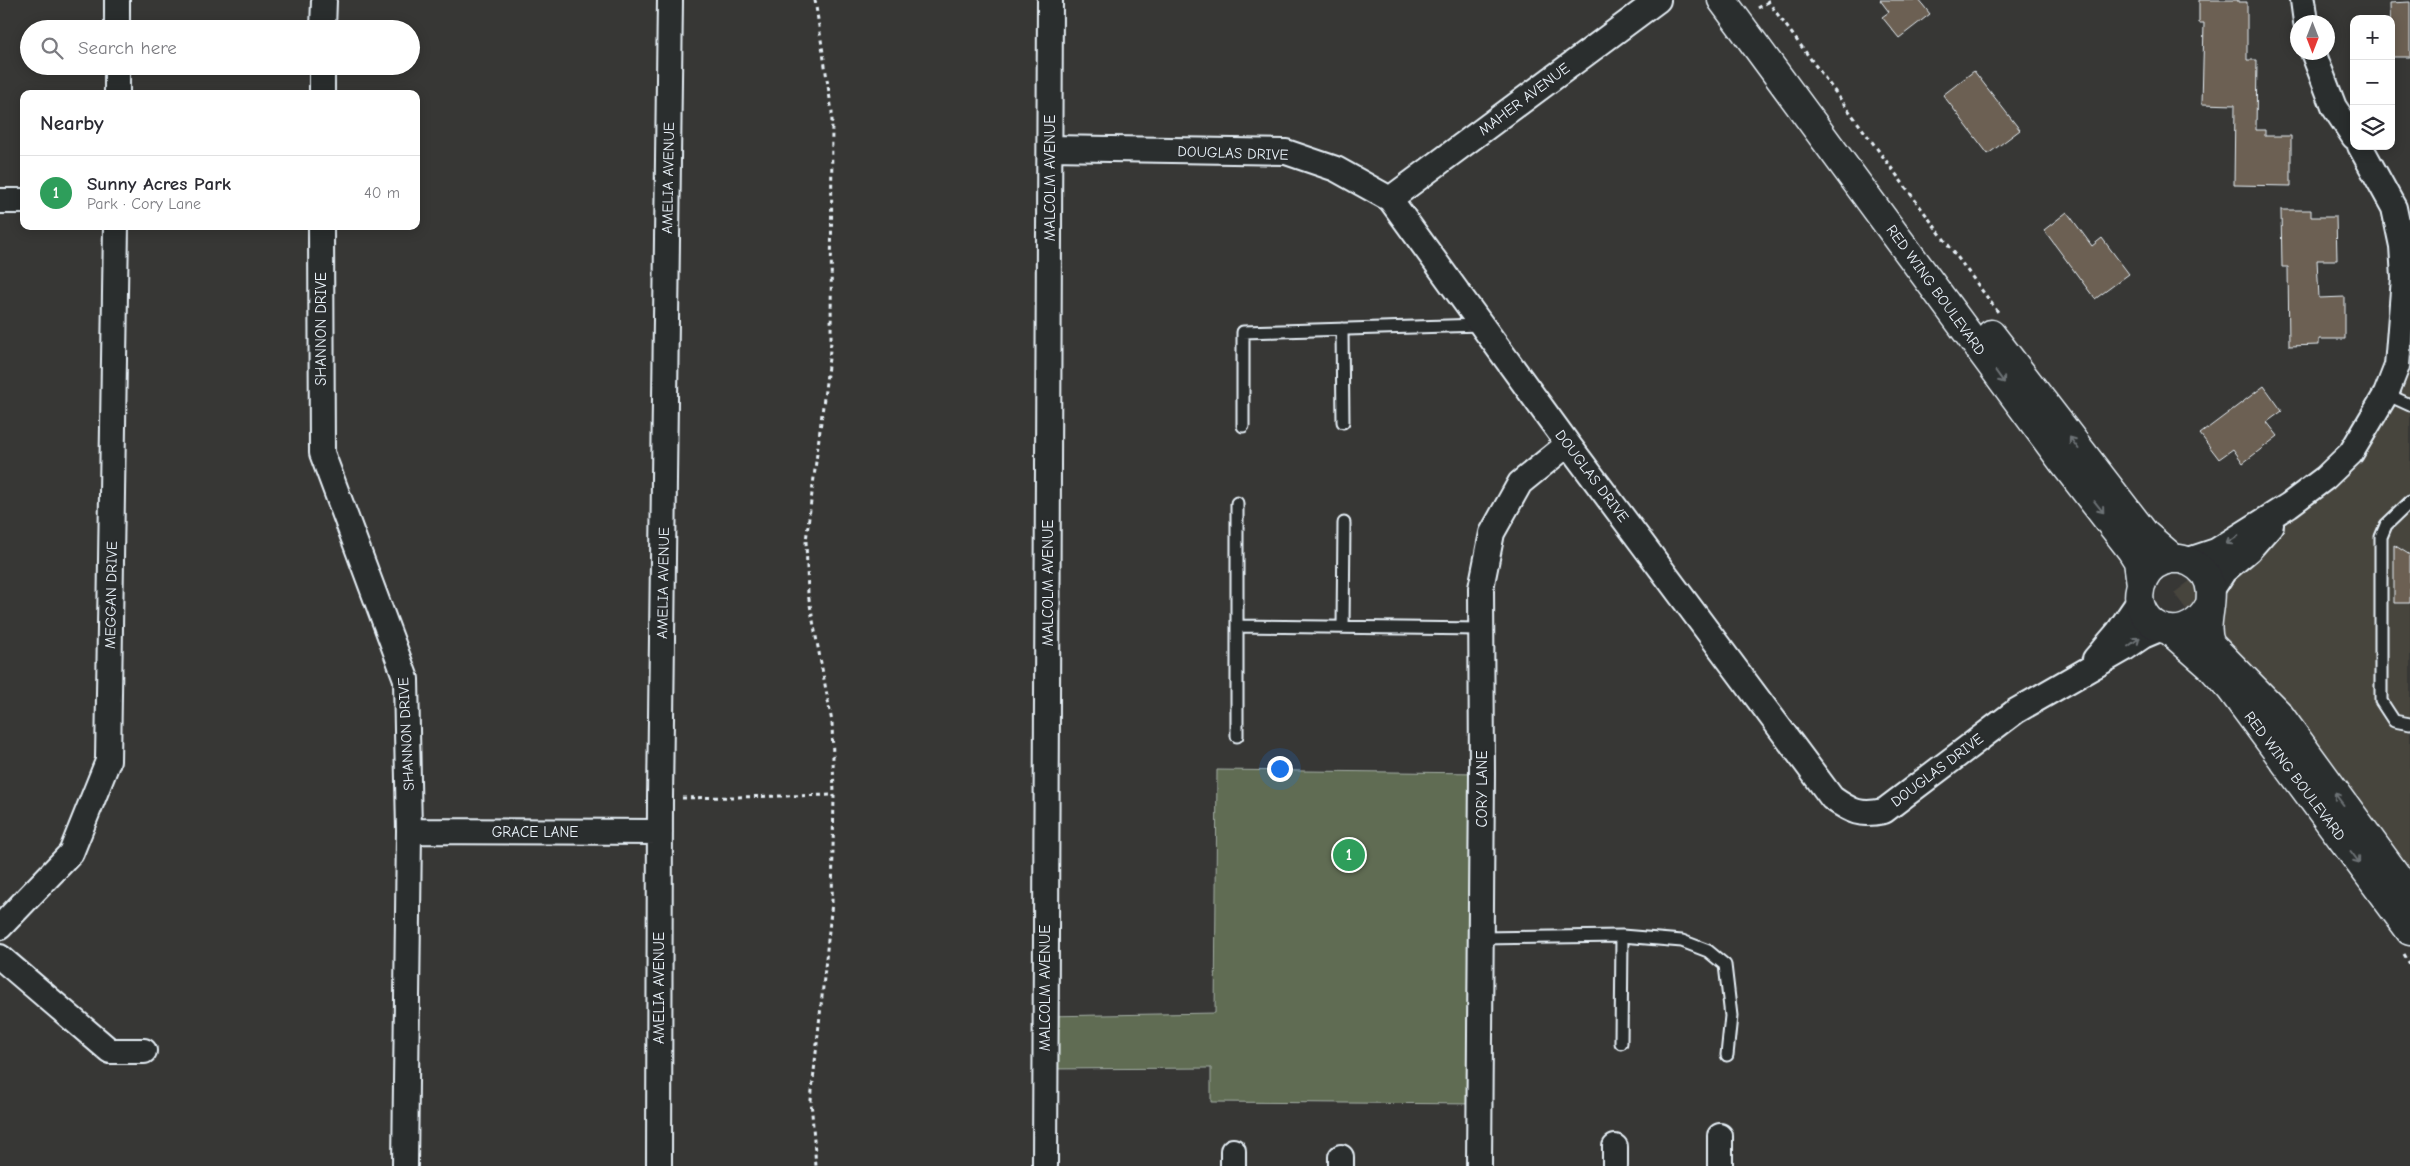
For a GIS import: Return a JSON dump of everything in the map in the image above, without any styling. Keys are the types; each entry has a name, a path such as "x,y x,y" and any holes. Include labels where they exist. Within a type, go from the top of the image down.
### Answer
{"main road":[{"name":"RED WING BOULEVARD","path":"1722,0 2062,461 2132,550 2138,561 2140,592 2147,617 2166,629 2211,666 2230,688 2410,930"},
{"name":"RED WING BOULEVARD","path":"1741,0 2099,477 2145,534 2180,560 2200,569 2206,576 2210,599 2206,635 2211,644 2278,714 2410,894"},
{"path":"2140,592 2154,566 2180,560"},
{"path":"2166,629 2182,630 2194,626 2203,618 2210,599"}],"street":[{"path":"117,0 117,20"},
{"path":"323,20 324,0"},
{"name":"AMELIA AVENUE","path":"659,1166 660,798 670,0"},
{"name":"MALCOLM AVENUE","path":"1044,1166 1050,0"},
{"name":"MAHER AVENUE","path":"1390,199 1658,0"},
{"path":"2303,0 2305,15"},
{"path":"2316,60 2334,107 2350,131"},
{"path":"117,75 117,90"},
{"path":"322,75 322,90"},
{"name":"DOUGLAS DRIVE","path":"1050,148 1286,152 1336,169 1390,199 1568,444 1832,798 1850,810 1866,814 1884,810 2016,711 2124,650 2143,636 2166,629"},
{"path":"2180,560 2216,551 2289,506 2325,478 2350,453 2386,394 2397,366 2403,287 2402,206 2363,150"},
{"path":"0,201 20,201"},
{"name":"MEGGAN DRIVE","path":"0,927 71,853 108,762 116,230"},
{"name":"SHANNON DRIVE","path":"321,230 322,453 406,679 409,831 405,1166"},
{"name":"CORY LANE","path":"1479,1166 1481,588 1492,533 1520,483 1568,444"},
{"path":"2210,599 2224,570 2249,550 2289,506"},
{"name":"DOUGLAS DRIVE","path":"2077,676 2118,632 2140,592"},
{"name":"GRACE LANE","path":"409,831 660,832"},
{"path":"0,957 110,1051 144,1051"},
{"path":"1720,1136 1720,1166"}],"lane":[{"path":"1242,426 1243,332 1481,325"},
{"path":"1342,329 1344,422"},
{"path":"2386,394 2410,405"},
{"path":"2410,502 2386,525 2381,537 2381,701 2394,721 2410,724"},
{"path":"1237,736 1238,503"},
{"path":"1343,627 1344,523"},
{"path":"1237,626 1481,628"},
{"path":"1481,938 1622,936 1682,941 1708,951 1725,965 1731,1016 1727,1055"},
{"path":"1621,1044 1622,936"}],"path":[{"path":"815,0 832,112 831,323 824,404 806,541 808,594 832,722 834,795 832,902 811,1100 816,1166"},
{"path":"1767,0 2001,316"},
{"path":"660,798 834,795"}],"shaded area":[{"path":"2397,366 2410,366 2410,911 2174,593 2325,478"}],"green space":[{"path":"1217,770 1482,773 1480,1104 1211,1102 1211,1068 1045,1069 1045,1016 1215,1013"}],"building":[{"path":"1880,0 1919,0 1930,14 1899,38 1882,17 1889,12"},
{"path":"2199,0 2238,0 2238,2 2247,2 2247,60 2257,60 2256,130 2265,130 2265,136 2291,136 2291,186 2234,185 2235,105 2202,104 2204,23 2199,23"},
{"path":"2410,2 2410,57 2395,57 2395,15 2390,15 2390,3"},
{"path":"1974,71 2020,130 1988,154 1943,95"},
{"path":"2281,210 2311,210 2311,217 2336,217 2337,260 2317,260 2319,298 2345,297 2345,339 2319,339 2319,345 2289,346 2288,267 2282,267"},
{"path":"2067,212 2092,246 2102,238 2129,274 2095,299 2044,230"},
{"path":"2264,386 2282,411 2267,422 2278,436 2243,463 2233,449 2219,459 2200,434"},
{"path":"2394,545 2410,555 2410,603 2394,603"}],"place":[{"name":"Sunny Acres Park","path":"1349,855"}]}
